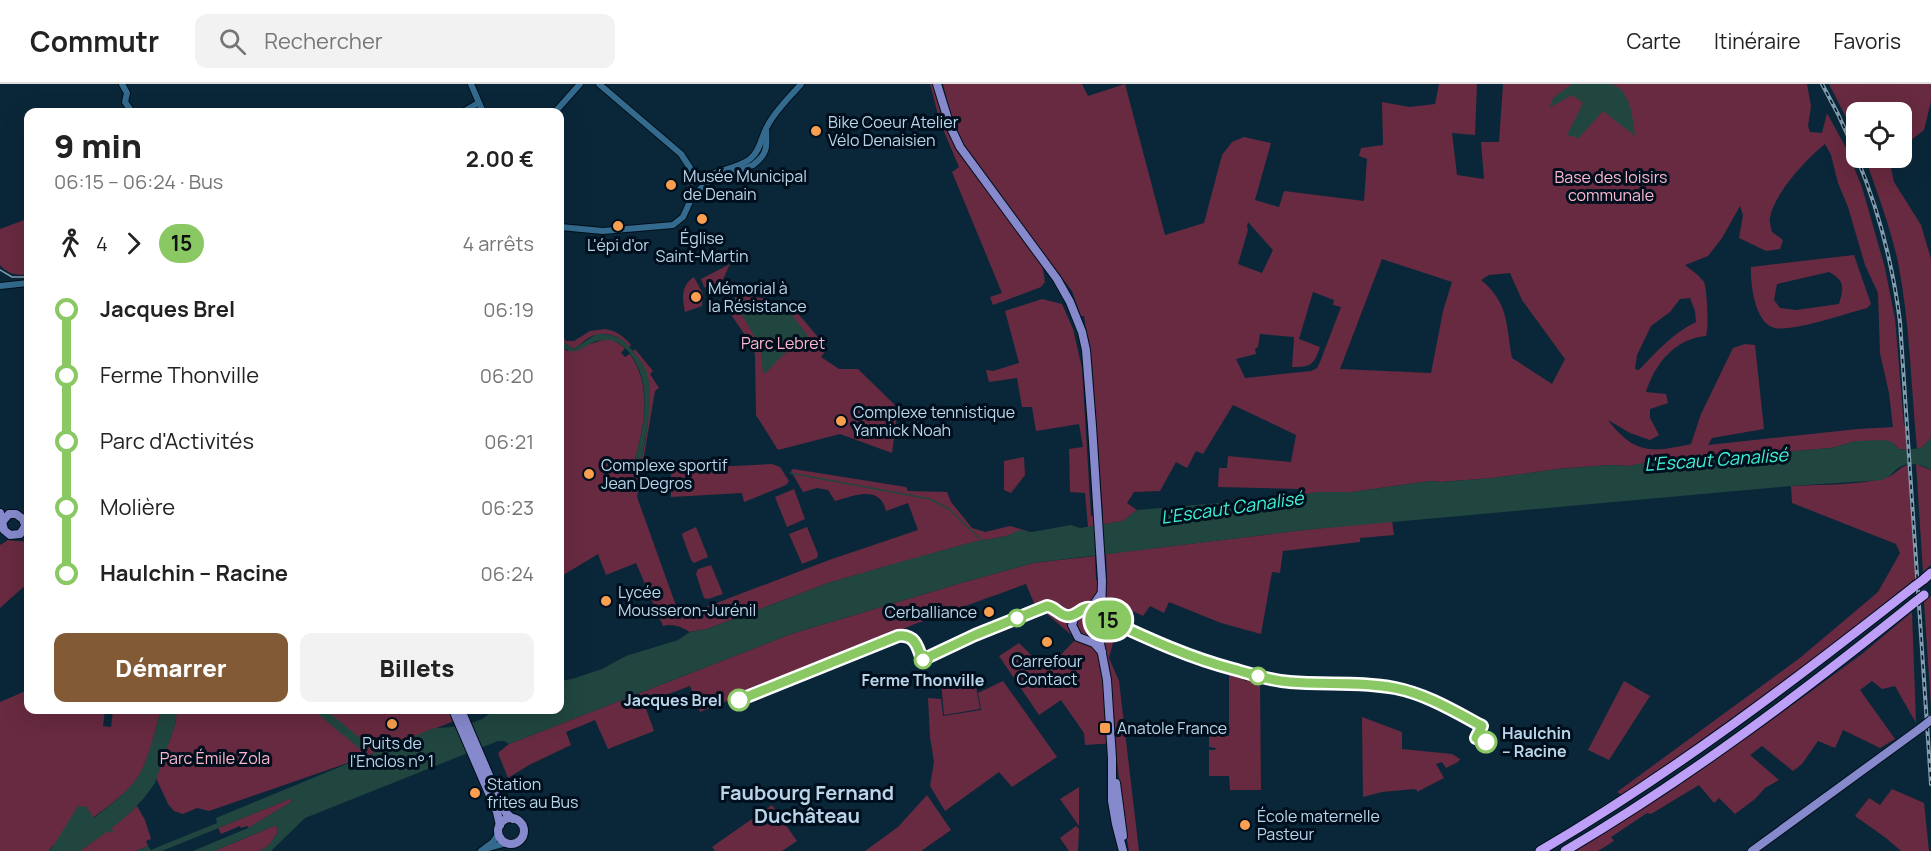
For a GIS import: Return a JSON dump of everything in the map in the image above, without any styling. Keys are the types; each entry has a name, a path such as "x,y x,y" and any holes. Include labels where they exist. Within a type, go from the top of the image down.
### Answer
{"highway":[{"path":"1540,851 1627,798 1729,729 1833,651 1931,573"},
{"path":"1565,851 1658,793 1752,728 1928,592"}],"main road":[{"path":"939,84 947,116 965,155 1062,286 1074,310 1085,345 1101,569 1101,614 1105,625 1100,635 1088,640"},
{"path":"0,506 21,515"},
{"path":"21,515 2,517 4,530 12,536 22,533 24,529"},
{"path":"1101,593 1096,603 1076,613 1072,625 1073,632 1078,637 1088,640 1102,653"},
{"path":"1087,608 1095,609 1101,614"},
{"path":"1100,635 1107,680 1112,758 1125,851"},
{"path":"461,716 497,812 500,838 522,850 524,832 522,826 504,810 478,758"},
{"path":"1752,851 1931,720"},
{"path":"1759,851 1817,805"},
{"path":"500,829 506,820 513,819"},
{"path":"509,844 518,842 522,838"}],"street":[{"path":"122,84 126,91 125,102 129,108"},
{"path":"471,84 481,108"},
{"path":"559,108 580,84"},
{"path":"599,84 681,154 694,178 693,188 758,161 766,151 765,129"},
{"path":"694,178 749,160 760,146 765,129 801,84"},
{"path":"470,108 478,103"},
{"path":"688,205 702,182 694,178"},
{"path":"564,227 607,231 670,225 680,220 685,213 694,178"},
{"path":"1,286 24,283"},
{"path":"481,851 493,842 500,829"},
{"path":"481,851 509,844"}],"green space":[{"path":"930,84 933,84 945,125 960,154 1042,264 1045,282 1041,287 993,305 990,297 1002,293 952,172 959,167 940,122"},
{"name":"Base des loisirs communale","path":"943,84 1082,84 1088,96 1125,84 1165,235 1204,223 1222,155 1232,142 1244,137 1271,143 1255,200 1279,207 1284,191 1364,201 1367,159 1359,156 1361,148 1383,145 1382,102 1410,107 1435,104 1439,84 1477,84 1475,135 1452,133 1457,175 1484,179 1481,142 1499,142 1503,84 1807,84 1811,106 1808,126 1810,132 1822,133 1827,113 1846,148 1846,168 1854,168 1862,187 1885,268 1895,319 1907,450 1899,449 1892,442 1857,441 1831,448 1762,454 1744,452 1698,460 1670,458 1629,466 1609,465 1558,469 1493,478 1430,481 1352,492 1318,492 1298,496 1300,489 1218,487 1219,468 1227,468 1228,456 1291,462 1296,435 1233,405 1203,454 1196,451 1187,468 1176,462 1160,491 1134,492 1127,503 1137,510 1123,521 1088,527 1085,493 1070,492 1069,449 1083,447 1079,424 1036,431 1032,407 1022,407 1017,378 989,382 986,370 993,371 1019,363 1005,311 1042,299 1062,304 1073,329 1082,368 1091,516 1103,515 1092,364 1084,316 1081,316 1072,291 966,151 951,117","holes":["1825,144 1831,155 1865,265 1878,293 1880,353 1889,393 1893,427 1708,445 1712,438 1764,429 1755,345 1745,344 1733,348 1701,414 1691,444 1665,449 1635,445 1617,431 1608,420 1630,433 1650,440 1659,435 1650,418 1650,409 1668,403 1666,394 1646,392 1650,382 1661,363 1675,348 1684,342 1706,336 1707,308 1704,282 1685,265 1708,256 1722,238 1740,206 1743,215 1739,238 1766,251 1780,249 1783,240 1772,232 1770,224 1773,208 1792,177","1248,222 1273,250 1262,273 1238,264 1248,230","1382,259 1452,282 1443,311 1431,373 1340,369","1510,273 1522,300 1565,359 1552,384 1512,358 1502,306 1481,280 1489,275","1313,292 1334,300 1333,305 1341,307 1317,368 1311,371 1245,378 1236,359 1256,354 1255,349 1258,347 1260,334 1294,337 1292,367 1311,364 1320,347 1299,339","1690,298 1696,322 1672,337 1639,370 1635,369 1637,355 1651,326 1670,312 1680,299"]},
{"path":"1829,84 1931,84 1931,101 1924,130 1912,139 1912,102 1846,102 1846,117"},
{"path":"1868,168 1891,168 1894,182 1921,225 1931,259 1931,438 1917,449 1902,285 1887,222"},
{"path":"24,220 24,274 9,272 0,265 0,229"},
{"path":"1854,255 1871,304 1867,308 1820,321 1794,327 1775,328 1768,325 1758,311 1753,292 1751,267","holes":["1829,272 1838,278 1842,285 1839,304 1796,310 1780,308 1774,300 1777,284"]},
{"path":"730,264 719,288 712,290 704,287 701,279"},
{"path":"694,277 703,294 702,306 685,312 683,302 685,288"},
{"name":"Parc Lebret","path":"737,292 788,305 827,348 821,357 839,369 858,369 898,408 892,453 840,434 778,450 756,415 755,354 730,313"},
{"path":"605,329 613,331 631,345 629,347 621,339 606,334 590,337 574,349 564,343 564,338 566,341 574,341 590,331"},
{"path":"603,340 613,340 625,348 621,353 625,357 630,354 642,380 644,394 641,435 634,463 640,465 648,421 648,390 640,363 633,351 635,349 653,371 650,374 659,388 655,391 637,497 680,617 829,560 918,530 908,503 886,511 878,497 872,495 857,495 835,501 828,490 817,488 803,492 791,471 793,469 906,487 908,491 947,492 951,502 972,528 985,532 1010,526 1027,531 973,542 831,582 707,629 690,632 677,626 663,626 636,563 606,575 598,554 564,575 564,348 567,351"},
{"path":"1024,457 1025,475 1011,493 1004,490 1004,461"},
{"path":"772,464 780,467 789,481 786,485 744,502 742,493 671,497 671,469"},
{"path":"1916,464 1931,470 1931,565 1923,572"},
{"path":"1908,465 1916,578 1844,635 1734,716 1622,795 1617,792 1801,657 1878,592 1900,553 1896,544 1792,503 1791,486 1877,480 1891,476"},
{"path":"794,489 805,519 787,527 775,497"},
{"path":"1392,521 1394,535 1360,538 1360,542 1283,551 1280,573 1272,572 1261,634 1221,623 1169,602 1164,613 1150,606 1143,616 1116,603 1116,631 1109,658 1119,681 1139,851 1129,851 1115,743 1085,745 1084,733 1061,700 1039,715 999,656 1019,643 1046,670 1076,639 1034,603 1026,584 915,624 700,712 690,686 644,703 654,731 608,749 595,720 566,732 571,745 508,778 498,753 509,744 791,634 1033,563 1095,556 1096,580 1107,577 1106,554"},
{"path":"696,527 708,557 694,563 682,535"},
{"path":"807,527 818,554 817,558 802,564 789,534"},
{"path":"8,540 24,542 24,587 0,608 0,545"},
{"path":"711,565 723,594 708,599 704,598 696,574 698,569"},
{"path":"1931,596 1931,707 1924,602"},
{"path":"1912,612 1916,723 1895,686 1882,689 1872,681 1860,690 1895,739 1880,748 1843,730 1835,748 1818,741 1802,764 1793,771 1762,746 1750,755 1779,780 1765,788 1735,814 1719,798 1714,803 1699,785 1651,814 1647,813 1611,837 1614,841 1598,851 1576,851 1668,793 1765,725 1862,654"},
{"path":"1229,673 1241,676 1245,681 1250,679 1260,681 1261,790 1230,790 1229,776 1209,776 1209,750 1216,748 1209,747 1209,736 1229,736"},
{"path":"974,675 980,709 944,715 941,682"},
{"path":"1003,681 1057,757 1012,787 999,772 945,811 930,786 934,762 928,698 941,699 943,716 981,710 978,693"},
{"path":"1624,681 1650,696 1609,760 1588,750"},
{"path":"24,692 24,714 104,714 103,726 111,727 113,714 160,714 141,772 132,785 119,797 93,818 88,810 48,851 0,851 0,702"},
{"name":"Parc Émile Zola","path":"176,714 450,714 454,721 359,759 209,811 197,808 183,814 174,811 168,804 156,778 175,725"},
{"path":"1362,717 1402,732 1402,749 1452,754 1460,759 1446,768 1442,762 1436,764 1444,778 1417,792 1414,789 1382,792 1363,797"},
{"path":"1079,787 1079,826 1060,799"},
{"path":"1892,789 1924,803 1929,851 1901,851 1855,816 1869,798 1880,805"},
{"path":"927,795 951,830 921,851 865,851 898,827"},
{"path":"292,798 291,802 249,828 240,826 221,834 218,828"},
{"path":"772,805 797,841 782,851 715,851 712,847"},
{"path":"137,806 145,820 151,839 146,841 148,846 136,851 80,851 111,828"},
{"path":"276,825 278,832 269,845 260,851 214,851"},
{"path":"1076,826 1079,829 1078,851 1069,851 1060,838"}],"water":[{"path":"1572,84 1610,84 1622,91 1630,105 1635,136 1603,111 1579,138 1567,135 1583,103 1572,95 1549,108 1554,97"},
{"path":"741,299 756,311 767,305 786,308 806,333 808,340 806,345 786,353 766,373 763,373 760,346 738,308"},
{"path":"596,334 612,335 624,342 639,358 647,373 650,396 641,465 634,463 645,406 642,378 637,365 624,347 612,340 591,343 577,351 566,350 564,343 574,349"},
{"name":"L'Escaut Canalisé","path":"1931,438 1931,470 1910,464 1898,468 1882,480 1791,486 1304,530 1033,563 791,634 509,744 498,741 305,818 271,851 260,851 269,845 278,832 276,825 214,851 193,851 248,828 291,802 292,798 162,851 136,851 148,846 151,850 217,823 216,818 434,728 474,722 489,714 564,714 564,680 602,669 626,656 678,640 690,632 707,629 831,582 973,542 1007,536 1019,530 1032,532 1071,525 1080,528 1123,521 1137,510 1278,498 1318,492 1352,492 1430,481 1493,478 1558,469 1609,465 1629,466 1670,458 1698,460 1744,452 1762,454 1831,448 1857,441 1885,440 1892,442 1899,449 1921,448"},
{"path":"160,714 176,714 175,725 155,783 130,813 112,828 113,832 108,831 80,851 48,851 78,806 88,807 94,818 132,785 141,772"},
{"path":"318,714 331,714 365,742 360,749"}],"waterway":[{"path":"790,473 930,499 949,509 982,541"}],"tram line":[{"path":"0,270 12,277 24,277"}],"railway":[{"path":"1822,84 1846,132"},
{"path":"1861,168 1884,239 1900,322 1931,784"}],"bus line":[{"name":"15","path":"739,700 898,636 905,635 914,640 922,660 975,635 1047,606 1067,616 1089,608 1100,612 1107,620 1164,645 1230,668 1281,681 1383,686 1419,694 1482,726 1476,738 1486,742"}],"place":[{"name":"Bike Coeur Atelier Vélo Denaisien","path":"816,131"},
{"name":"Musée Municipal de Denain","path":"671,185"},
{"name":"Église Saint-Martin","path":"702,219"},
{"name":"L'épi d'or","path":"618,226"},
{"name":"Mémorial à la Résistance","path":"696,297"},
{"name":"Complexe tennistique Yannick Noah","path":"841,421"},
{"name":"Complexe sportif Jean Degros","path":"589,474"},
{"name":"Lycée Mousseron-Jurénil","path":"606,601"},
{"name":"Cerballiance","path":"989,612"},
{"name":"Carrefour Contact","path":"1047,642"},
{"name":"Ferme Thonville","path":"923,660"},
{"name":"Jacques Brel","path":"739,700"},
{"name":"Puits de l'Enclos n° 1","path":"392,724"},
{"name":"Anatole France","path":"1105,728"},
{"name":"Haulchin – Racine","path":"1486,742"},
{"name":"Station frites au Bus","path":"475,793"},
{"name":"École maternelle Pasteur","path":"1245,825"}],"district":[{"name":"Faubourg Fernand Duchâteau","path":"807,804"}]}
